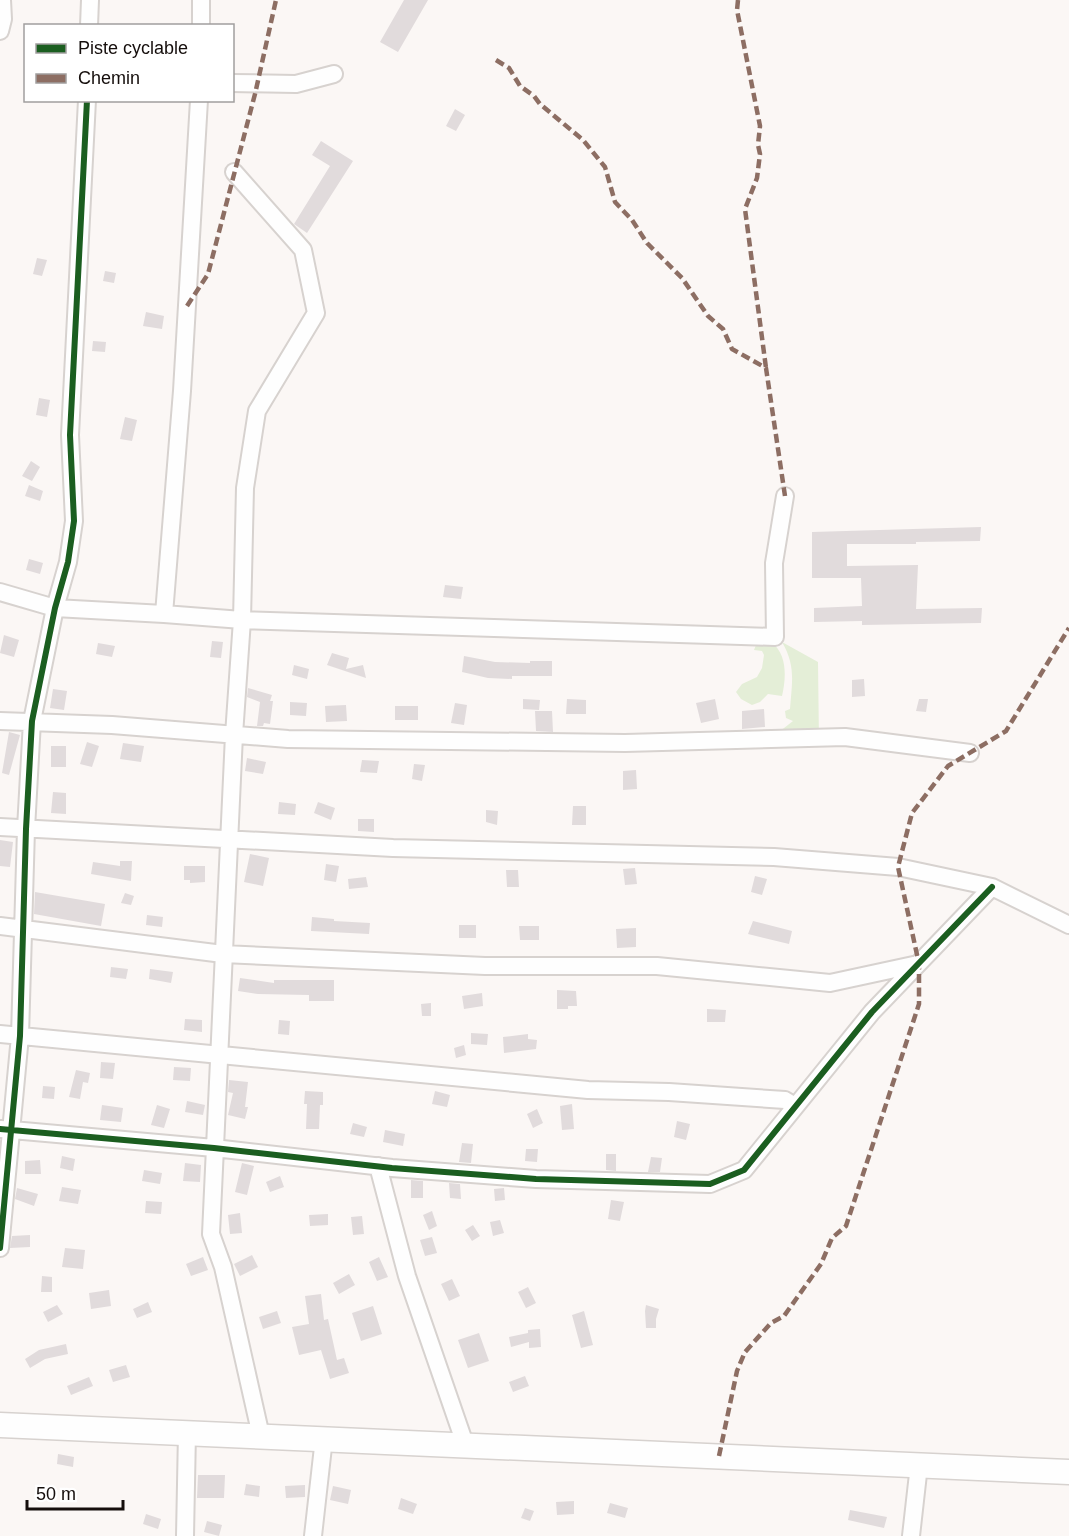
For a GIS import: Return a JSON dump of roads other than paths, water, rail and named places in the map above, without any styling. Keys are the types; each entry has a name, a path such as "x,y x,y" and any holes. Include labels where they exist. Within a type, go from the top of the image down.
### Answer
{"highway":[{"path":"0,1425 1069,1472"}],"street":[{"path":"0,31 3,19 2,0"},
{"path":"89,24 90,0"},
{"path":"201,0 201,24"},
{"path":"234,83 296,84 334,74"},
{"path":"0,1248 6,1130 20,1036 26,829 32,721 55,608 68,562 74,521 70,435 87,102"},
{"path":"164,614 182,380 199,102"},
{"path":"234,172 303,249 316,313 257,411 245,488 242,620 234,735 211,1234 224,1267 261,1436"},
{"path":"0,592 55,608 242,620 775,637 774,563 785,496"},
{"path":"0,721 112,725 288,739 625,743 845,737 970,753"},
{"path":"0,827 393,848 774,857 898,867 992,887 1069,925"},
{"path":"6,1130 536,1179 710,1184 744,1170 872,1012 992,887"},
{"path":"0,926 223,954 485,966 657,966 830,983 919,964"},
{"path":"0,1034 588,1090 669,1092 785,1100 795,1106"},
{"path":"378,1166 407,1276 465,1444"},
{"path":"185,1536 187,1432"},
{"path":"313,1536 324,1438"},
{"path":"911,1536 919,1465"}]}
